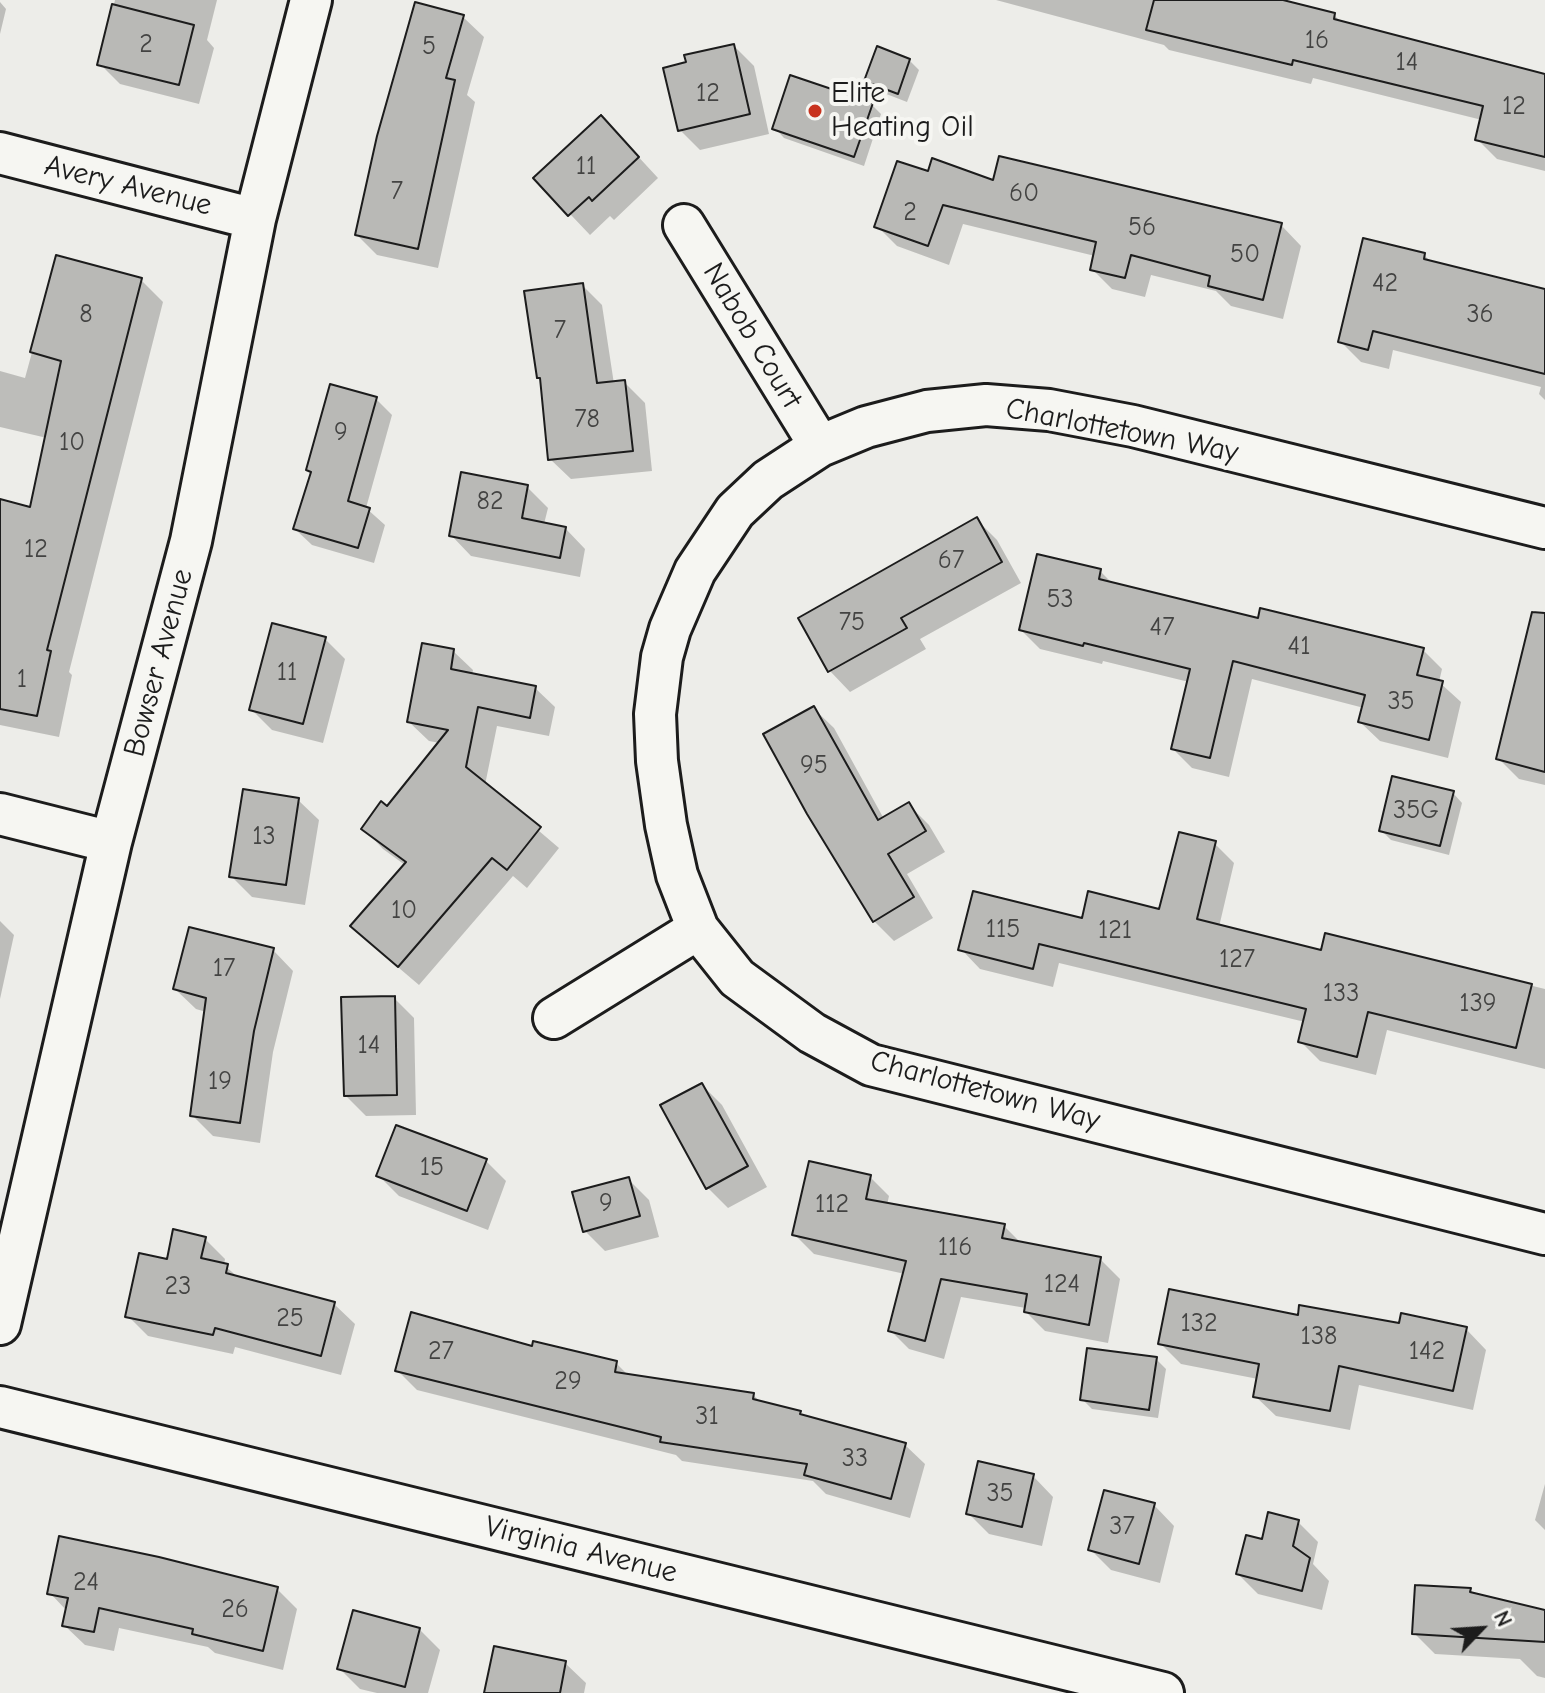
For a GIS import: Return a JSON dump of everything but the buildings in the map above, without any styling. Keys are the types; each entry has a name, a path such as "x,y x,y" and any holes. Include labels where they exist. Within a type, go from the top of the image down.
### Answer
{"street":[{"name":"Bowser Avenue","path":"0,1324 111,842 191,541 255,219 311,0"},
{"name":"Avery Avenue","path":"0,153 255,219"},
{"name":"Nabob Court","path":"684,225 820,446"},
{"name":"Charlottetown Way","path":"1545,528 1133,426 1049,410 986,405 927,411 866,427 820,446 768,480 735,511 695,571 670,629 662,657 655,714 657,761 666,825 677,875 698,929 745,985 812,1033 871,1065 1545,1234"},
{"path":"0,814 111,842"},
{"path":"554,1018 698,929"},
{"name":"Virginia Avenue","path":"0,1407 1163,1693"}],"place":[{"name":"Elite Heating Oil","path":"815,111"}]}
